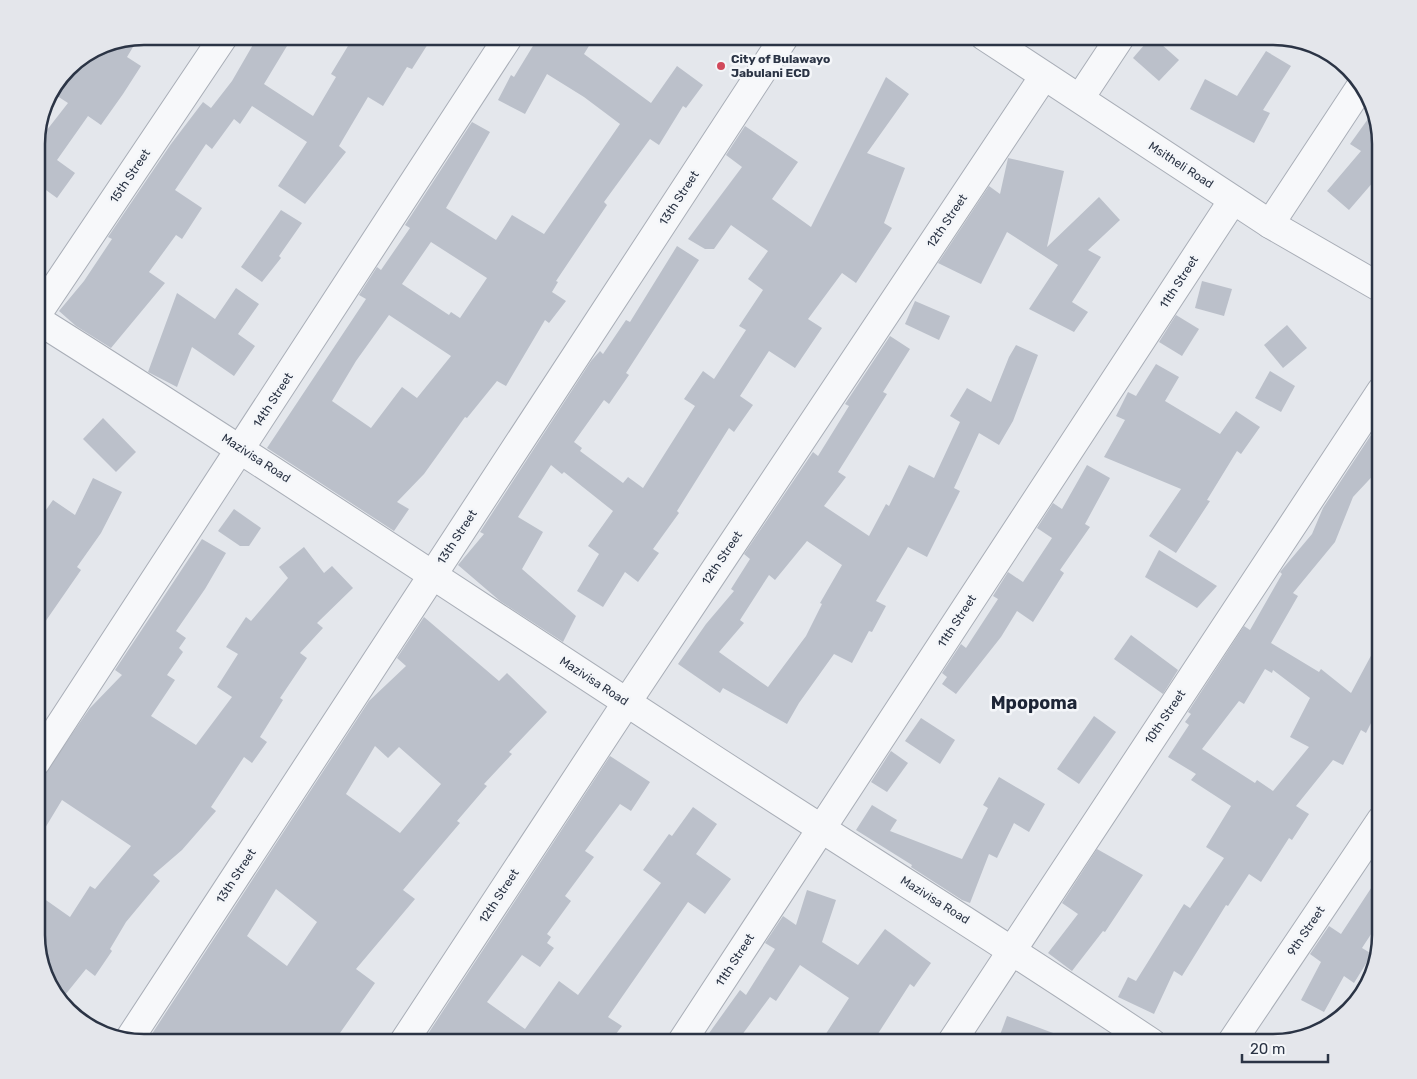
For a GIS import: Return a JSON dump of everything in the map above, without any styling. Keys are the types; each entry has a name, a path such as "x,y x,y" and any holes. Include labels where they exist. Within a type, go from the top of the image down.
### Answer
{"street":[{"name":"15th Street","path":"45,304 218,45"},
{"name":"14th Street","path":"45,748 503,45"},
{"name":"13th Street","path":"133,1033 779,45"},
{"name":"Msitheli Road","path":"998,45 1270,224 1372,283"},
{"path":"1080,98 1115,45"},
{"name":"12th Street","path":"410,1034 626,702 1044,76"},
{"path":"1270,224 1357,92"},
{"name":"11th Street","path":"687,1034 1233,200"},
{"name":"Mazivisa Road","path":"45,324 242,448 432,575 821,829 1012,948 1139,1034"},
{"name":"10th Street","path":"957,1034 1372,405"},
{"name":"9th Street","path":"1237,1034 1372,833"}],"building":[{"path":"253,45 288,45 264,84 313,116 336,77 331,74 349,45 427,45 412,69 407,67 383,106 368,97 339,146 346,152 305,204 278,186 307,142 252,106 240,124 234,119 212,149 206,144 175,190 202,208 182,239 176,235 149,272 165,283 111,348 76,326 59,311 84,281 112,239 108,237 171,144 203,102 211,108 232,81"},
{"path":"534,45 590,45 584,54 651,103 677,66 703,85 686,108 683,106 659,145 650,139 604,202 607,205 556,281 558,282 552,292 566,301 549,323 545,320 506,386 497,381 467,418 465,417 424,474 397,502 409,509 394,531 267,448 366,299 359,295 377,267 381,270 410,228 405,225 472,122 490,132 446,208 496,240 512,215 544,234 620,124 584,97 547,74 525,114 498,100 511,75 514,77","holes":["431,242 487,278 460,318 451,312 449,315 402,284","389,315 451,356 417,398 402,387 371,428 332,401 356,361"]},
{"path":"1144,45 1162,45 1179,60 1159,81 1133,58"},
{"path":"134,46 127,57 141,66 123,94 101,125 88,116 57,160 75,173 57,198 45,189 45,137 46,131 68,103 57,96 74,74 100,55 112,50"},
{"path":"1266,51 1291,66 1263,110 1270,113 1254,143 1190,109 1205,79 1237,96"},
{"path":"886,77 909,94 867,153 905,168 884,223 892,228 856,283 842,273 808,319 822,328 795,368 769,351 740,396 753,405 734,432 729,428 677,511 679,513 653,549 659,553 638,582 625,572 603,607 577,591 599,554 588,546 613,511 564,472 562,474 551,465 518,517 543,532 522,569 576,616 563,642 500,601 458,565 484,534 480,532 591,361 600,351 603,354 626,320 630,322 677,246 699,260 626,373 629,375 609,404 604,400 574,442 582,448 580,451 623,483 628,477 643,488 695,406 684,399 703,371 714,379 746,330 739,326 763,290 748,279 768,251 731,225 714,249 705,249 688,239 742,167 726,155 745,126 798,162 772,199 811,227"},
{"path":"1369,118 1372,144 1372,183 1349,210 1327,191 1361,151 1350,144"},
{"path":"1008,158 1064,171 1047,247 1099,197 1120,220 1088,250 1101,257 1072,302 1088,312 1074,332 1029,309 1058,265 1007,232 981,284 938,263 989,186 1000,194"},
{"path":"281,210 302,223 279,256 281,258 262,282 241,267"},
{"path":"1202,281 1232,289 1224,316 1195,308"},
{"path":"236,288 259,304 238,334 255,346 234,376 192,347 177,387 148,372 177,293 215,319"},
{"path":"915,301 950,316 939,340 905,324"},
{"path":"1176,315 1199,329 1182,356 1159,342"},
{"path":"1287,325 1307,348 1283,368 1264,345"},
{"path":"890,336 910,349 883,392 887,394 838,472 846,477 824,506 869,536 886,504 889,506 909,465 934,478 960,422 950,416 967,388 991,402 1009,357 1016,345 1038,355 1013,421 999,445 979,433 954,488 960,491 927,557 908,547 876,601 886,606 872,632 869,631 852,663 834,654 799,703 787,724 723,688 720,693 678,664 706,624 734,591 731,589 750,559 744,554 813,452 818,456 849,406 845,404","holes":["807,541 842,565 820,603 822,604 806,636 768,687 719,652 744,623 740,620 769,575 775,580"]},
{"path":"1156,364 1179,377 1165,401 1220,434 1236,411 1260,427 1241,454 1237,451 1207,500 1210,501 1176,553 1149,536 1181,489 1104,457 1125,420 1116,416 1128,392 1136,396"},
{"path":"1270,371 1295,386 1281,412 1255,398"},
{"path":"103,418 136,452 116,472 83,439"},
{"path":"1372,436 1372,477 1353,497 1335,542 1293,593 1298,596 1271,643 1319,672 1321,669 1351,693 1372,654 1372,721 1366,733 1361,730 1343,765 1333,760 1296,806 1309,814 1292,840 1289,838 1261,882 1249,874 1228,906 1226,905 1182,976 1174,971 1154,1014 1118,997 1128,977 1136,981 1184,904 1190,908 1224,858 1206,847 1231,806 1191,780 1196,774 1168,757 1189,725 1185,722 1191,714 1188,712 1244,626 1250,630 1282,574 1280,572 1312,534 1323,508","holes":["1265,669 1272,673 1273,670 1310,698 1290,737 1309,747 1273,791 1257,780 1255,783 1202,749 1239,701 1244,704"]},
{"path":"1087,465 1110,478 1085,524 1090,527 1060,570 1064,573 1033,622 1017,611 1001,637 956,694 942,684 947,677 942,673 961,644 966,648 998,599 993,596 1008,572 1023,582 1052,538 1037,528 1053,503 1062,509"},
{"path":"93,478 122,492 101,533 77,567 81,570 45,622 45,511 53,500 75,515"},
{"path":"234,509 261,528 249,546 240,546 218,531"},
{"path":"202,539 226,553 205,589 176,631 186,638 179,648 183,652 167,675 175,680 151,716 196,745 232,697 217,687 238,654 226,647 246,617 251,621 288,578 279,567 304,547 324,573 332,566 353,588 317,623 323,628 300,653 307,658 280,698 283,700 260,737 267,742 252,763 244,757 211,807 216,811 182,850 153,875 160,881 126,922 110,949 112,951 95,976 86,969 66,994 58,985 48,961 45,942 45,899 70,917 90,886 95,889 131,846 62,800 45,828 45,773 90,708 122,675 115,670"},
{"path":"1159,550 1217,586 1197,608 1145,577"},
{"path":"424,617 499,681 507,673 547,712 509,752 512,754 484,784 487,786 457,821 460,823 403,890 415,899 356,969 375,983 339,1034 152,1034 369,701 406,666 397,658","holes":["375,746 388,758 399,747 441,784 400,833 346,794","276,889 317,922 287,966 247,936"]},
{"path":"1131,635 1178,670 1163,694 1114,659"},
{"path":"1094,716 1116,732 1079,784 1057,769"},
{"path":"921,718 955,740 940,764 905,741"},
{"path":"891,751 908,763 887,792 871,782"},
{"path":"610,756 650,782 631,811 620,804 585,851 594,857 565,896 571,901 547,934 551,937 547,943 554,948 540,967 522,955 487,1002 525,1029 559,981 578,995 661,883 643,870 669,834 672,836 693,807 717,824 696,854 731,879 705,914 688,902 608,1017 622,1026 616,1034 428,1034"},
{"path":"999,777 1045,804 1029,832 1014,823 997,858 989,854 970,903 962,900 911,867 912,865 856,830 872,805 897,820 890,831 962,859 988,808 983,805"},
{"path":"1097,849 1143,875 1105,932 1103,931 1072,971 1048,953 1078,914 1062,903"},
{"path":"1372,887 1372,933 1362,948 1370,953 1369,958 1354,983 1344,976 1324,1012 1301,1000 1321,962 1310,954 1329,926 1341,934"},
{"path":"807,890 836,900 822,942 858,965 885,929 931,963 914,987 910,984 878,1034 826,1034 849,998 800,965 776,1001 770,997 743,1034 708,1034 740,990 746,995 775,949 765,943 783,916 796,925"},
{"path":"1007,1016 1056,1034 1000,1034"}],"place":[{"name":"City of Bulawayo Jabulani ECD","path":"721,66"}],"district":[{"name":"Mpopoma","path":"1034,703"}]}
